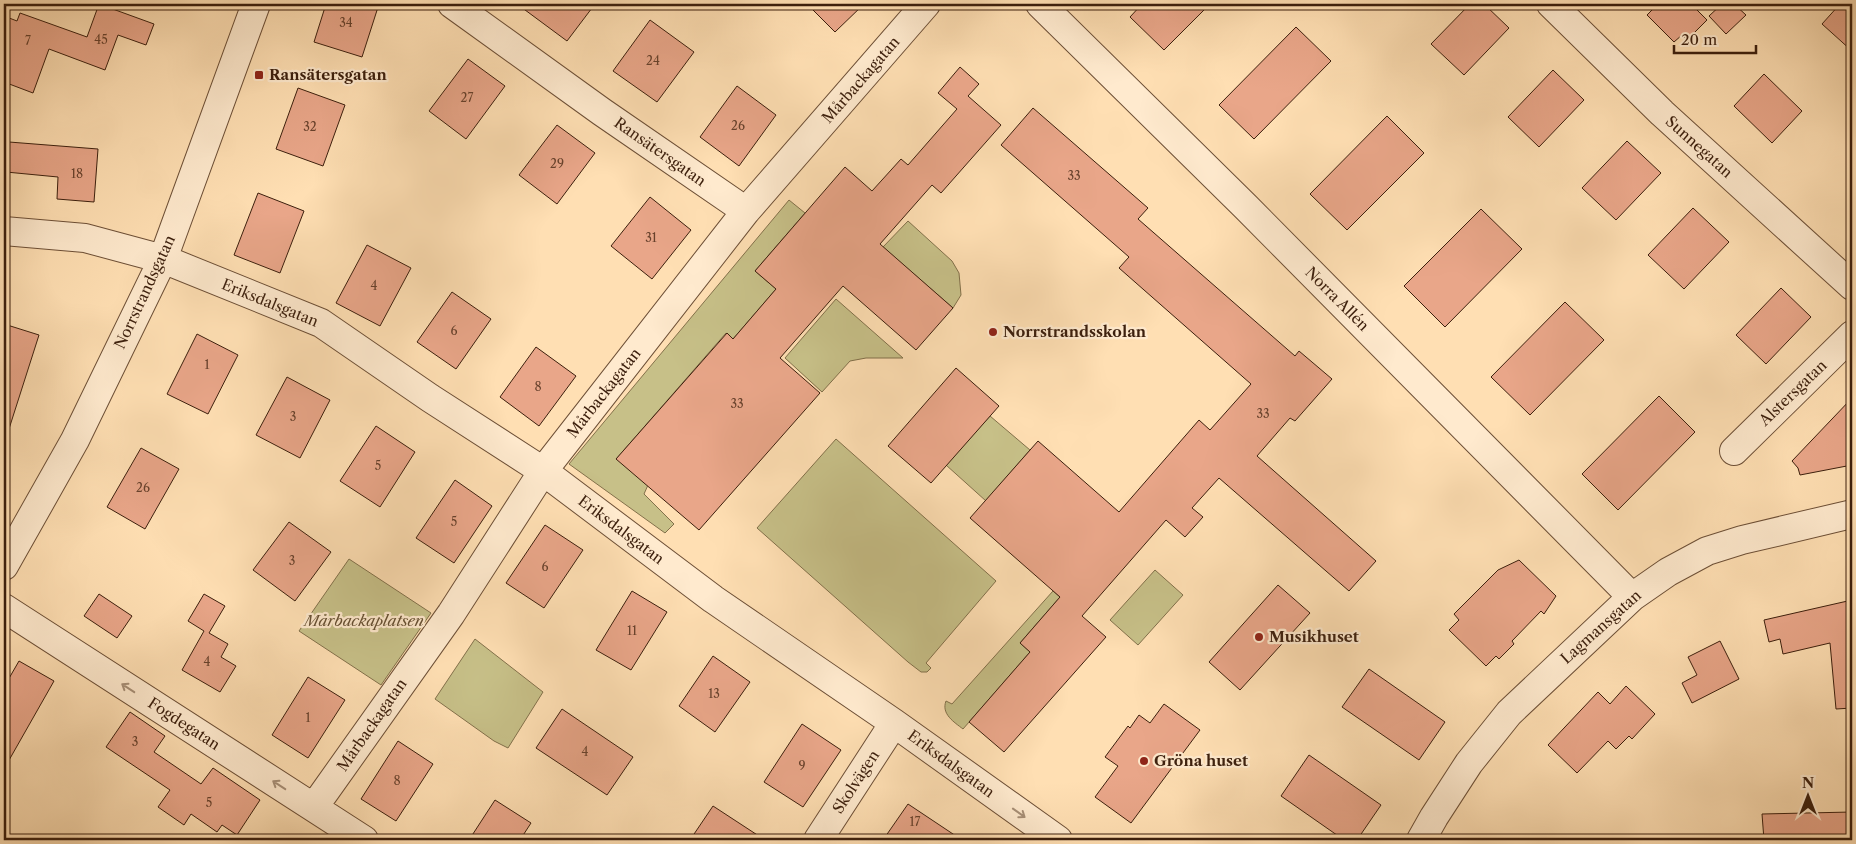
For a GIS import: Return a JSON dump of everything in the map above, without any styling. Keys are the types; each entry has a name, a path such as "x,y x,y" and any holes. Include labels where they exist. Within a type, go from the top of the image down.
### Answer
{"street":[{"name":"Norrstrandsgatan","path":"4,566 74,440 162,259 256,4"},
{"name":"Ransätersgatan","path":"452,4 602,112 746,211"},
{"name":"Mårbackagatan","path":"314,807 451,614 543,470 746,211 926,4"},
{"name":"Norra Allén","path":"1040,4 1246,207 1632,597"},
{"name":"Sunnegatan","path":"1551,4 1662,113 1852,286"},
{"name":"Eriksdalsgatan","path":"4,231 85,238 162,259 321,323 430,398 543,470 713,599 894,723 1058,840"},
{"name":"Alstersgatan","path":"1734,451 1852,335"},
{"name":"Lagmansgatan","path":"1421,840 1469,763 1510,713 1632,597 1668,572 1707,551 1742,540 1852,514"},
{"name":"Fogdegatan","path":"4,608 364,840"},
{"name":"Skolvägen","path":"818,840 894,723"}],"green space":[{"path":"789,200 805,213 755,271 776,289 733,339 726,333 617,458 648,485 644,494 674,524 665,533 569,464"},
{"path":"908,221 952,261 959,273 961,295 953,308 883,247"},
{"path":"836,299 903,358 866,358 850,361 822,392 785,358"},
{"path":"990,416 1030,450 986,501 946,465"},
{"path":"836,439 996,581 926,663 931,668 927,672 921,672 908,662 757,528"},
{"name":"Mårbackaplatsen","path":"349,559 431,613 381,685 299,631"},
{"path":"1155,570 1183,595 1138,645 1110,620"},
{"path":"1053,591 1060,597 1020,643 1030,652 963,729 947,714 945,710 946,701 952,704"},
{"path":"475,639 543,692 508,748 494,741 435,699"}],"building":[{"path":"99,4 154,24 146,45 118,35 105,70 49,49 33,93 4,82 4,16 17,21 20,13 87,37"},
{"path":"326,4 379,4 362,57 314,42"},
{"path":"517,4 595,4 567,41"},
{"path":"807,4 864,4 835,32"},
{"path":"1142,4 1210,4 1164,50 1130,17"},
{"path":"1470,4 1484,4 1509,28 1464,75 1431,44"},
{"path":"1658,4 1691,4 1707,20 1687,40 1682,35 1674,42 1647,15"},
{"path":"1722,4 1734,4 1746,15 1726,34 1709,16"},
{"path":"1840,4 1852,4 1852,51 1822,24"},
{"path":"650,20 694,52 657,102 613,71"},
{"path":"1296,27 1331,61 1254,139 1219,105"},
{"path":"468,59 505,86 466,139 429,111"},
{"path":"960,67 979,84 968,96 1001,125 941,193 932,185 880,244 953,308 916,350 843,286 780,358 820,393 699,530 616,459 727,333 733,339 776,289 755,271 845,167 872,191 901,159 908,165 957,109 938,93"},
{"path":"1553,70 1584,100 1539,147 1508,117"},
{"path":"1764,74 1802,111 1772,143 1734,106"},
{"path":"737,86 776,115 739,166 700,137"},
{"path":"298,88 345,105 323,166 276,149"},
{"path":"1033,108 1148,208 1138,219 1295,356 1299,351 1332,379 1295,421 1290,418 1257,456 1376,561 1349,591 1219,478 1192,508 1203,517 1185,537 1166,520 1082,616 1106,637 1004,752 969,722 1030,652 1020,643 1060,597 970,518 1038,441 1119,512 1199,420 1210,430 1251,384 1119,268 1129,257 1001,145"},
{"path":"1387,116 1424,153 1347,230 1310,194"},
{"path":"557,125 595,153 557,204 519,175"},
{"path":"1627,141 1661,173 1616,220 1582,188"},
{"path":"9,142 98,149 94,202 57,199 58,177 6,172"},
{"path":"258,193 304,211 280,273 234,255"},
{"path":"650,197 691,230 652,279 611,246"},
{"path":"1693,208 1729,242 1684,289 1648,255"},
{"path":"1481,209 1522,249 1445,327 1404,286"},
{"path":"367,245 411,268 380,326 336,303"},
{"path":"1781,288 1811,317 1766,364 1736,335"},
{"path":"452,292 491,319 456,369 417,342"},
{"path":"1565,302 1604,340 1530,415 1491,377"},
{"path":"4,324 39,335 8,432 4,431"},
{"path":"197,334 238,355 208,414 167,394"},
{"path":"536,347 576,376 539,426 500,397"},
{"path":"956,368 999,406 931,483 888,446"},
{"path":"287,377 330,400 300,458 256,435"},
{"path":"1659,396 1695,432 1618,510 1582,474"},
{"path":"1852,398 1852,465 1800,475 1798,468 1792,461"},
{"path":"376,426 415,452 380,507 340,481"},
{"path":"141,448 179,469 145,529 107,507"},
{"path":"455,480 492,506 454,563 416,538"},
{"path":"289,522 331,552 295,601 253,570"},
{"path":"545,525 583,550 544,608 506,583"},
{"path":"1519,560 1556,596 1544,614 1541,611 1512,641 1514,644 1499,659 1496,656 1486,666 1449,630 1459,620 1454,614 1498,570"},
{"name":"Musikhuset","path":"1278,585 1310,613 1240,690 1209,662"},
{"path":"632,591 667,612 631,670 596,650"},
{"path":"99,594 132,616 117,638 84,616"},
{"path":"204,594 225,606 209,633 228,644 221,657 236,666 220,692 182,670 204,631 188,621"},
{"path":"1852,600 1852,708 1836,709 1830,643 1783,654 1780,639 1769,642 1764,620"},
{"path":"1720,641 1739,679 1692,703 1682,683 1697,675 1688,657"},
{"path":"713,656 750,682 715,732 679,706"},
{"path":"19,661 54,681 4,769 4,687"},
{"path":"1369,669 1445,722 1419,760 1342,707"},
{"path":"308,677 345,700 308,758 272,735"},
{"path":"1626,686 1655,714 1632,739 1629,736 1616,749 1608,741 1577,773 1548,745 1598,692 1610,704"},
{"name":"Gröna huset","path":"1164,704 1200,730 1131,823 1095,797 1118,766 1105,757 1128,726 1130,728 1139,715 1150,723"},
{"path":"562,709 633,757 607,795 536,748"},
{"path":"130,712 165,736 154,752 201,784 213,768 260,800 237,835 222,825 217,832 191,814 184,825 158,807 170,790 106,747"},
{"path":"802,724 841,750 803,807 764,782"},
{"path":"398,741 433,764 396,821 361,799"},
{"path":"1309,755 1381,805 1357,840 1344,840 1281,796"},
{"path":"495,800 531,823 520,840 469,840"},
{"path":"908,804 962,840 883,840"},
{"path":"713,806 765,840 690,840"},
{"path":"1852,812 1852,840 1764,840 1762,814"}],"place":[{"name":"Ransätersgatan","path":"259,75"},
{"name":"Norrstrandsskolan","path":"993,332"},
{"name":"Musikhuset","path":"1259,637"},
{"name":"Gröna huset","path":"1144,761"}]}
